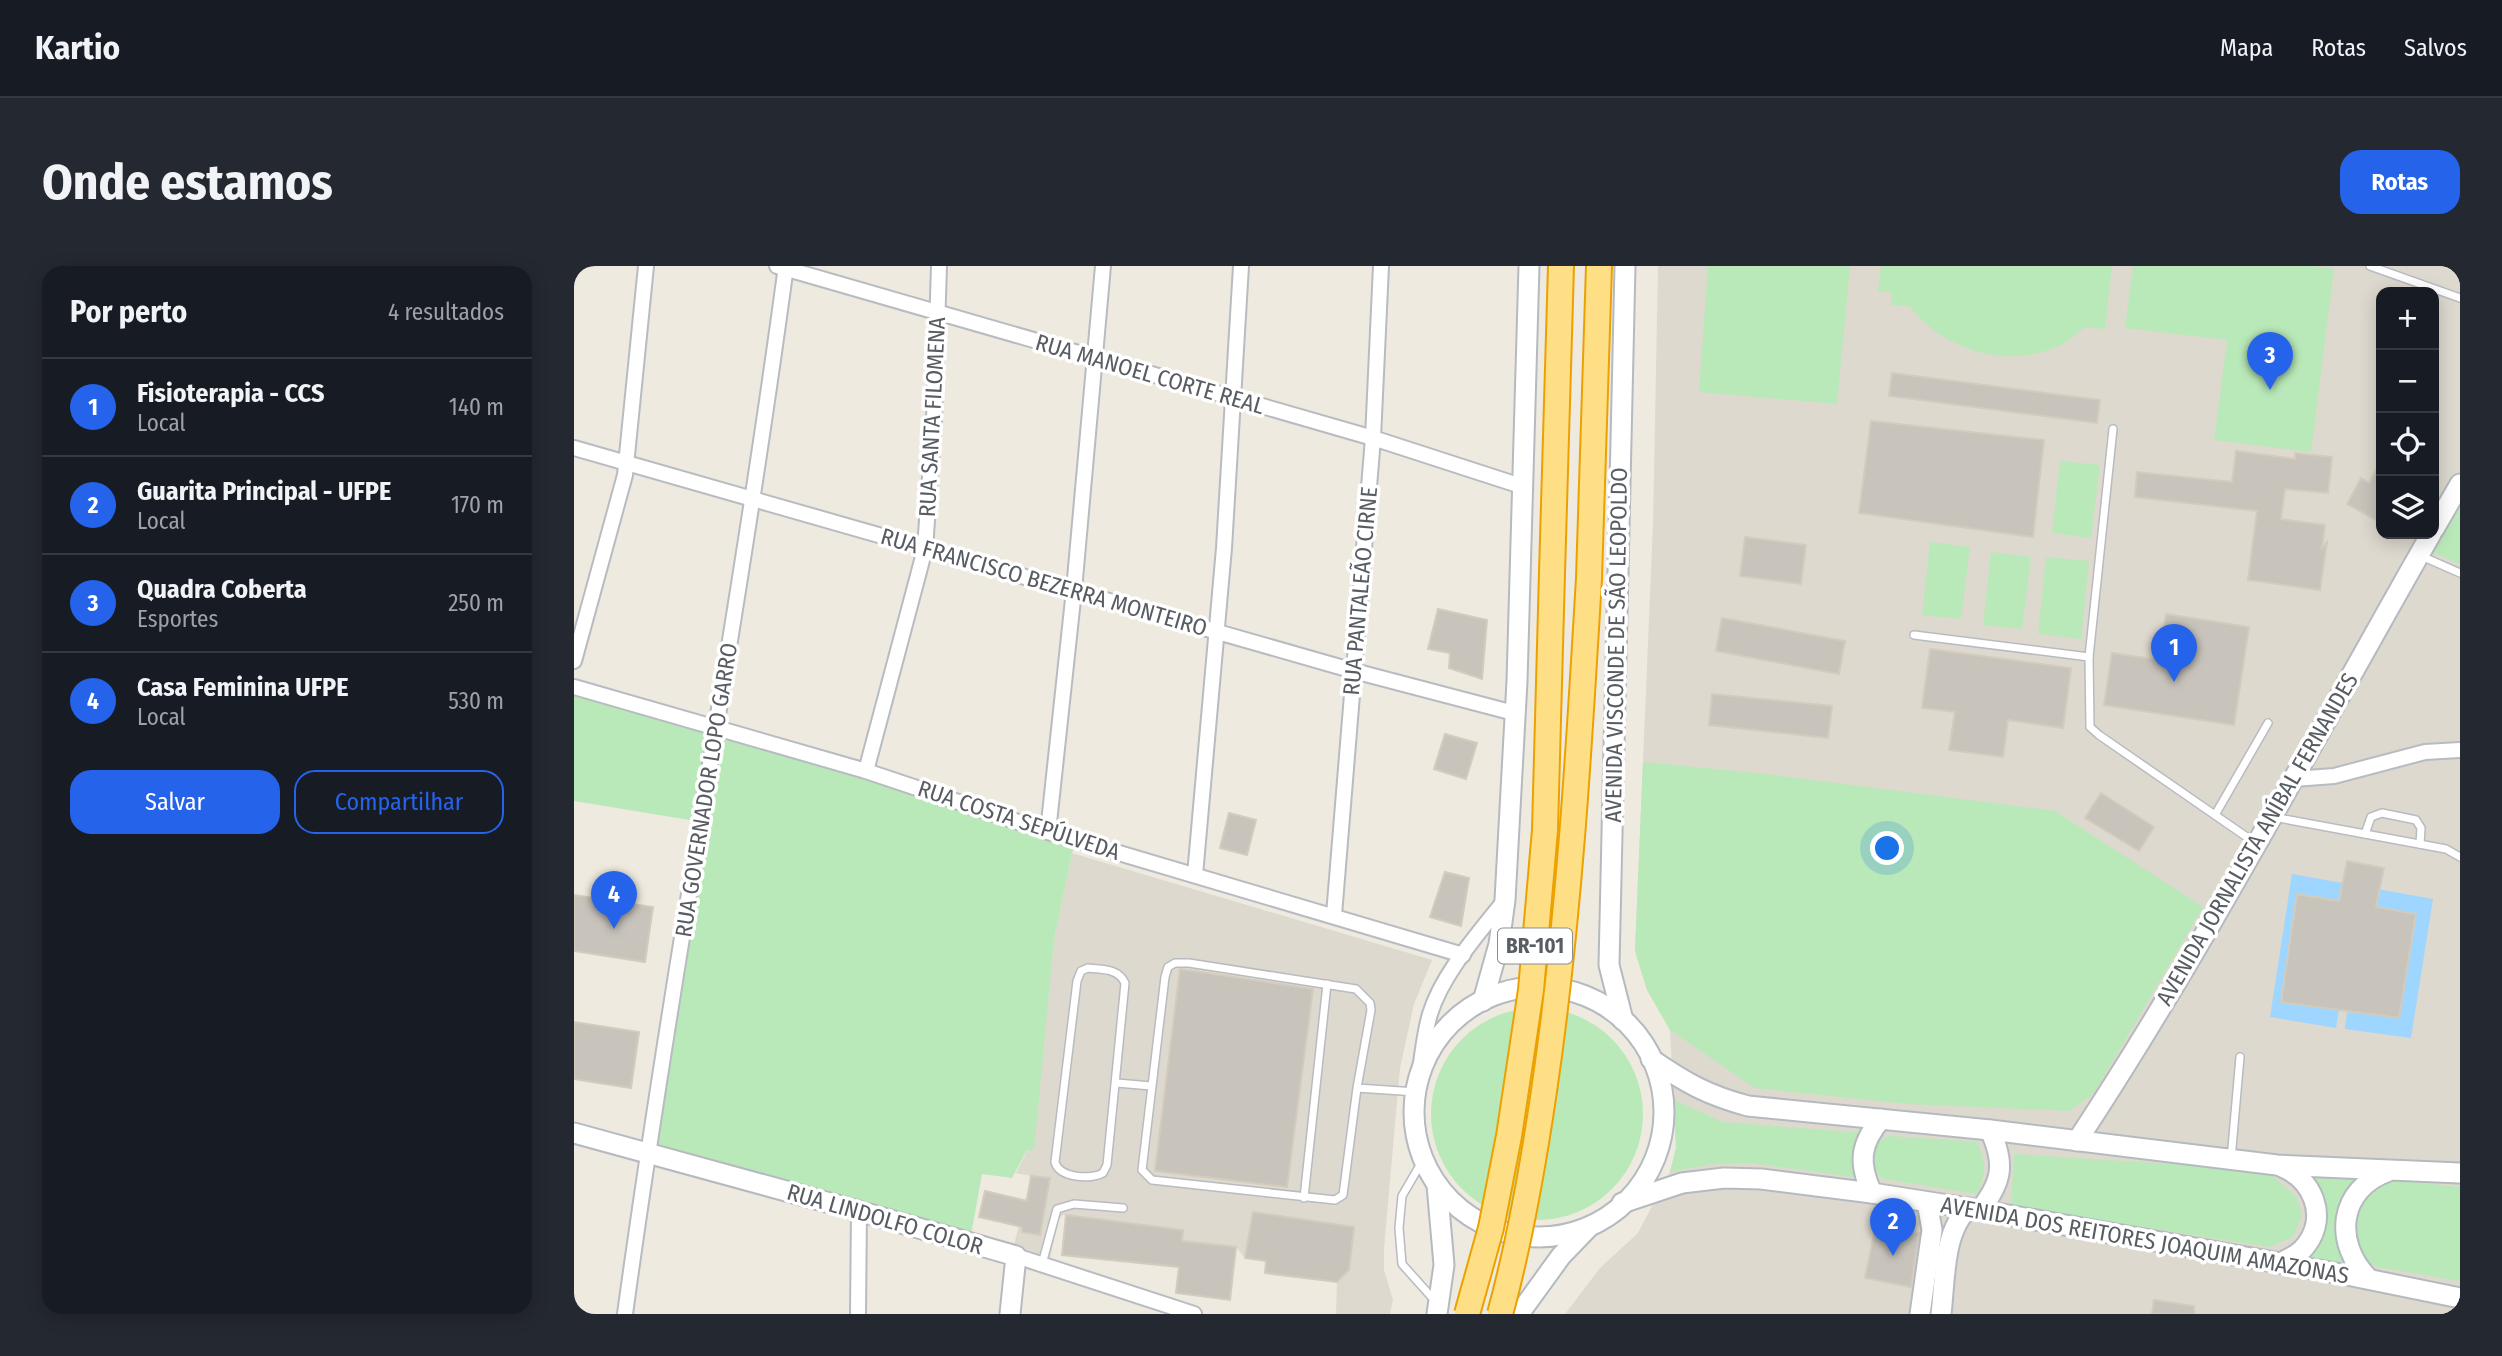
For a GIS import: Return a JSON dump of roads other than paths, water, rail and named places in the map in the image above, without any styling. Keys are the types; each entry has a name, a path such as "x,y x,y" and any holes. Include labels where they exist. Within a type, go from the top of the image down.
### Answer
{"highway":[{"name":"BR-101","path":"1467,1314 1490,1228 1510,1136 1531,990 1545,830 1561,266"},
{"name":"AVENIDA VISCONDE DE SÃO LEOPOLDO","path":"1500,1314 1531,1180 1558,994 1575,809 1589,578 1599,266"}],"street":[{"path":"574,661 623,488 646,266"},
{"name":"RUA SANTA FILOMENA","path":"866,771 925,549 934,420 939,266"},
{"path":"1048,832 1074,590 1103,266"},
{"path":"1195,875 1234,398 1241,266"},
{"name":"RUA PANTALEÃO CIRNE","path":"1334,915 1373,438 1381,266"},
{"path":"1483,1001 1499,944 1505,900 1529,266"},
{"name":"AVENIDA VISCONDE DE SÃO LEOPOLDO","path":"1623,1021 1609,965 1625,266"},
{"name":"RUA MANOEL CORTE REAL","path":"783,267 1373,438 1521,485"},
{"name":"RUA GOVERNADOR LOPO GARRO","path":"625,1314 647,1154 700,835 783,267"},
{"name":"RUA FRANCISCO BEZERRA MONTEIRO","path":"574,448 1354,671 1514,713"},
{"path":"2439,520 2460,484"},
{"name":"AVENIDA JORNALISTA ANÍBAL FERNANDES","path":"2077,1141 2118,1078 2258,845 2428,539"},
{"name":"RUA COSTA SEPÚLVEDA","path":"574,687 866,771 1048,832 1334,915 1464,956"},
{"path":"2294,779 2334,776 2425,752 2460,750"},
{"path":"1505,900 1464,956 1448,972 1430,1015 1414,1105 1415,1133 1423,1160 1437,1184 1467,1215 1486,1225 1506,1233 1528,1236 1571,1233 1591,1225"},
{"path":"1417,1085 1434,1044 1459,1017 1483,1001 1510,990 1530,986 1571,989 1608,1007 1623,1021 1651,1059 1661,1083 1666,1110 1664,1136 1656,1161 1641,1184 1622,1203 1591,1225 1561,1256 1519,1314"},
{"path":"1651,1059 1681,1080 1714,1097 1748,1106 1990,1130 2277,1165 2460,1173"},
{"path":"1872,1193 1862,1161 1864,1146 1881,1119"},
{"path":"1941,1314 1951,1232 1958,1219 1994,1193 2000,1172 1999,1150 1990,1130"},
{"name":"RUA LINDOLFO COLOR","path":"574,1133 1016,1256 1194,1314"},
{"path":"2277,1165 2292,1171 2305,1182 2314,1197 2317,1213 2315,1229 2307,1244 2295,1256 2280,1263"},
{"path":"2369,1279 2350,1255 2346,1232 2348,1209 2366,1183 2393,1169"},
{"name":"AVENIDA DOS REITORES JOAQUIM AMAZONAS","path":"1622,1203 1682,1183 1724,1178 1761,1179 1975,1209 2369,1279 2460,1298"},
{"path":"1437,1184 1444,1265 1438,1310"},
{"path":"1920,1314 1932,1230 1927,1202"},
{"path":"858,1314 859,1211"},
{"path":"1010,1314 1016,1256"}],"lane":[{"path":"2370,266 2460,298"},
{"path":"2113,429 2089,657 2090,727 2258,845"},
{"path":"2419,555 2460,573"},
{"path":"1914,635 2089,657"},
{"path":"2215,815 2268,723"},
{"path":"2365,834 2371,817 2382,813 2416,820 2421,828 2420,844"},
{"path":"2273,817 2446,849 2460,857"},
{"path":"1175,963 1189,963 1327,984 1356,989 1370,1003 1371,1010 1357,1088 1343,1195 1328,1201 1152,1180 1142,1170 1168,967 1175,963"},
{"path":"1088,968 1113,971 1122,975 1125,983 1116,1083 1104,1173 1093,1177 1063,1174 1056,1168 1055,1162 1077,981 1081,971 1088,968"},
{"path":"1304,1198 1327,984"},
{"path":"2231,1160 2240,1057"},
{"path":"1116,1083 1151,1086"},
{"path":"1357,1088 1417,1085"},
{"path":"1423,1160 1402,1196 1399,1228 1402,1264 1438,1310"},
{"path":"1042,1265 1057,1209 1074,1204 1123,1208"}],"water":[{"path":"2292,874 2433,899 2411,1038 2345,1029 2347,1012 2399,1018 2416,914 2297,894 2281,1001 2339,1010 2336,1028 2270,1017"}],"place":[{"name":"Quadra Coberta","path":"2270,390"},
{"name":"Fisioterapia - CCS","path":"2174,682"},
{"name":"Casa Feminina UFPE","path":"614,929"},
{"name":"Guarita Principal - UFPE","path":"1893,1256"}]}
